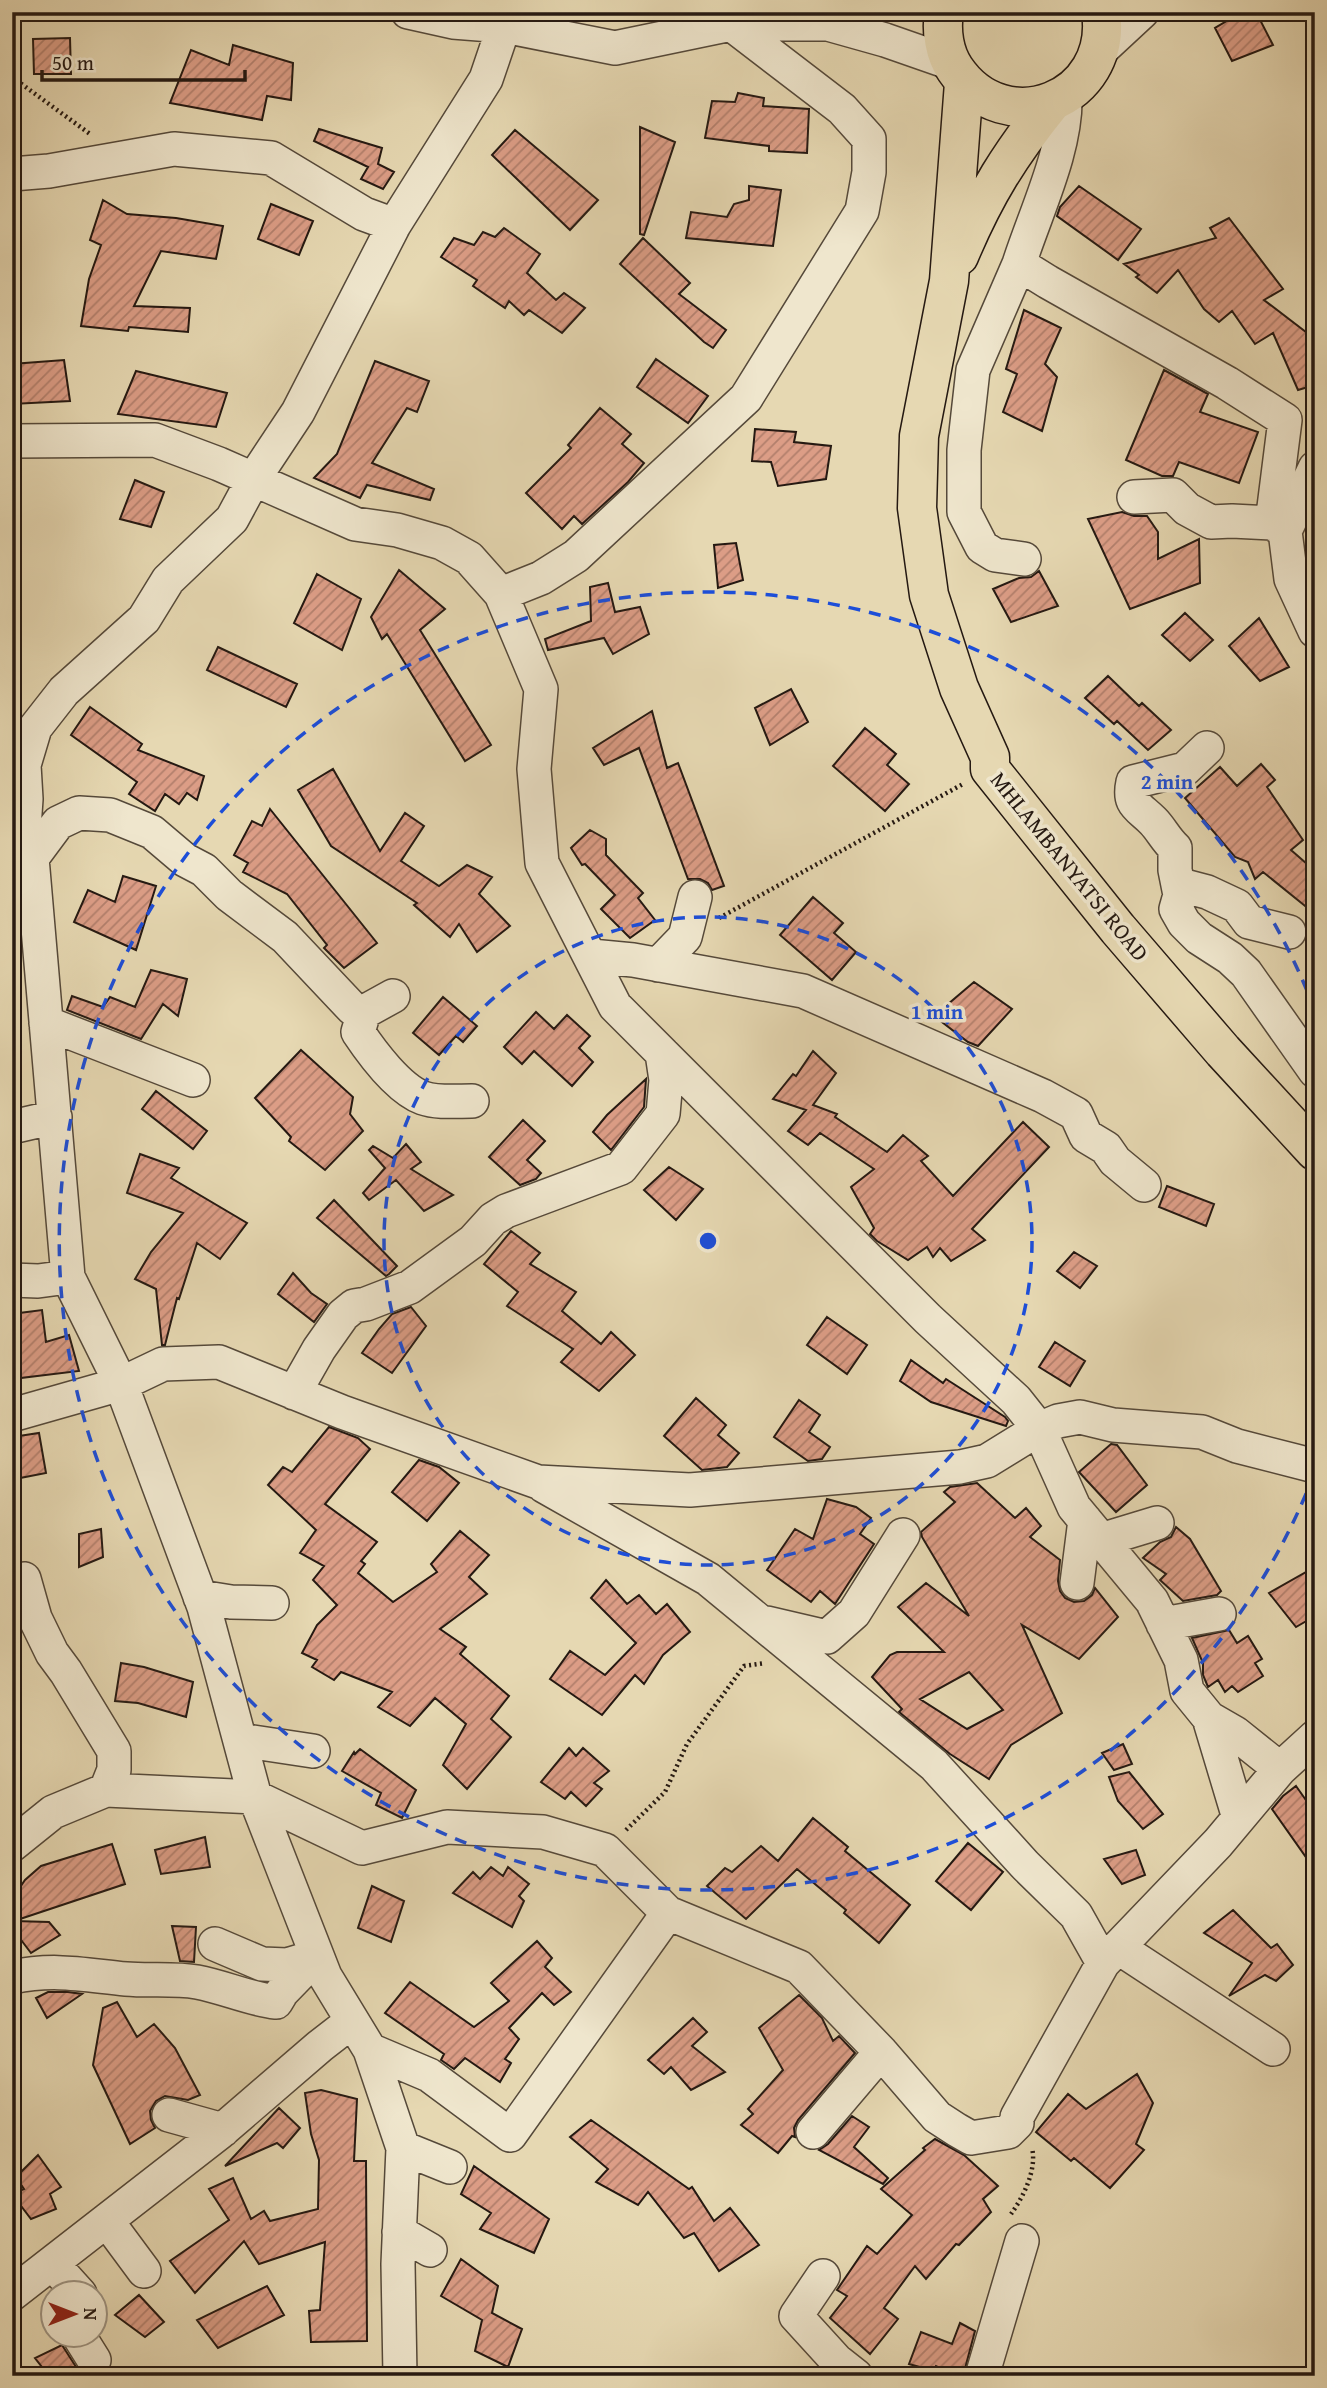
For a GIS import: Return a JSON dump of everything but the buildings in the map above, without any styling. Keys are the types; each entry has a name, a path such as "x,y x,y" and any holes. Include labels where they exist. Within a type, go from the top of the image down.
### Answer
{"main road":[{"name":"MHLAMBANYATSI ROAD","path":"944,12 943,40 957,73 949,281 919,436 917,508 929,595 959,688 990,757 990,769 1118,929 1223,1051 1315,1151"},
{"path":"1100,51 1103,27 1101,12"},
{"name":"MHLAMBANYATSI ROAD","path":"949,281 989,190 1016,147 1058,99 1073,90 1089,72 1100,51"},
{"path":"957,73 983,97 1005,106 1029,108 1058,99"}],"street":[{"path":"408,12 453,22 504,26 615,48 731,24 828,24 885,40 957,73"},
{"path":"828,24 860,12"},
{"path":"1100,51 1143,12"},
{"path":"501,594 541,578 576,556 746,398 863,211 869,172 869,139 842,109 731,24"},
{"path":"400,2376 400,2232 404,2148 370,2050 325,1976 255,1797 201,1597 121,1384 68,1276 32,858 24,828 24,725 144,619 168,580 232,519 253,480 298,412 394,225 486,79 504,26"},
{"path":"1024,559 995,555 982,547 964,512 964,450 973,370 1019,264 1059,149 1066,119 1058,99"},
{"path":"12,174 49,171 174,149 271,158 364,214 394,225"},
{"path":"1019,264 1227,383 1285,420 1279,527 1292,579 1315,631"},
{"path":"12,441 155,440 355,524 397,530 442,543 469,558 501,594 541,689 534,769 542,863 615,1006 928,1319 1016,1399 1039,1430 1074,1507 1152,1601 1181,1660 1187,1691 1209,1718 1235,1733 1280,1769"},
{"path":"1279,527 1315,468"},
{"path":"1134,497 1173,495 1187,509 1211,522 1279,527"},
{"path":"1207,748 1185,769 1133,782 1131,794 1134,803 1175,848 1175,870 1180,895 1177,909 1184,923 1199,938 1230,958 1246,973 1315,1071"},
{"path":"32,858 58,823 79,813 110,815 152,832 185,860 204,870 229,895 285,937 353,1009 363,1012 393,996"},
{"path":"1180,895 1188,887 1207,892 1237,906 1249,922 1289,932"},
{"path":"658,965 685,937 695,897"},
{"path":"591,956 803,991 1043,1096 1076,1114 1086,1136 1106,1148 1115,1161 1144,1185"},
{"path":"363,1012 358,1032 381,1064 407,1087 422,1098 472,1101"},
{"path":"46,1023 193,1080"},
{"path":"294,1393 319,1349 343,1315 354,1306 410,1287 463,1248 493,1219 506,1211 621,1168 663,1114 666,1080 662,1053"},
{"path":"12,1127 55,1117"},
{"path":"12,1280 68,1276"},
{"path":"12,1415 121,1384 163,1364 219,1362 294,1393 538,1482 708,1579 934,1765 1025,1865 1076,1915 1111,1956 1273,2049"},
{"path":"538,1482 690,1490 948,1468 987,1461 1058,1421 1080,1417 1113,1425 1202,1432 1237,1447 1315,1466"},
{"path":"1093,1530 1157,1523"},
{"path":"1077,1583 1093,1530"},
{"path":"758,1621 827,1637 854,1613 903,1535"},
{"path":"23,1579 35,1618 52,1653 114,1751 114,1770 106,1790"},
{"path":"201,1597 232,1602 272,1603"},
{"path":"1163,1624 1219,1614"},
{"path":"1209,1718 1239,1818"},
{"path":"12,1845 53,1812 106,1790 255,1797 362,1848 447,1827 543,1832 605,1850 668,1913 799,1967 881,2052 937,2117 971,2138 1009,2132 1017,2123 1017,2117 1111,1956 1239,1818 1280,1769 1315,1737"},
{"path":"240,1740 313,1751"},
{"path":"370,2050 429,2075 510,2135 668,1913"},
{"path":"215,1944 262,1964 287,1965 317,1956"},
{"path":"12,1977 45,1971 86,1973 124,1979 194,1982 257,2000 276,2002 282,1992 317,1956"},
{"path":"12,2294 48,2276 107,2221 223,2130 351,2022"},
{"path":"813,2132 881,2052"},
{"path":"170,2115 223,2130"},
{"path":"404,2148 450,2167"},
{"path":"107,2221 144,2271"},
{"path":"400,2232 430,2250"},
{"path":"982,2376 1022,2241"},
{"path":"823,2276 796,2316 837,2361 856,2376"}],"path":[{"path":"12,77 122,158"},
{"path":"685,937 990,769"},
{"path":"605,1850 665,1792 687,1744 744,1666 804,1658"},
{"path":"1017,2123 1030,2141 1034,2161 1026,2188 1007,2220 1006,2230 1022,2241"}]}
